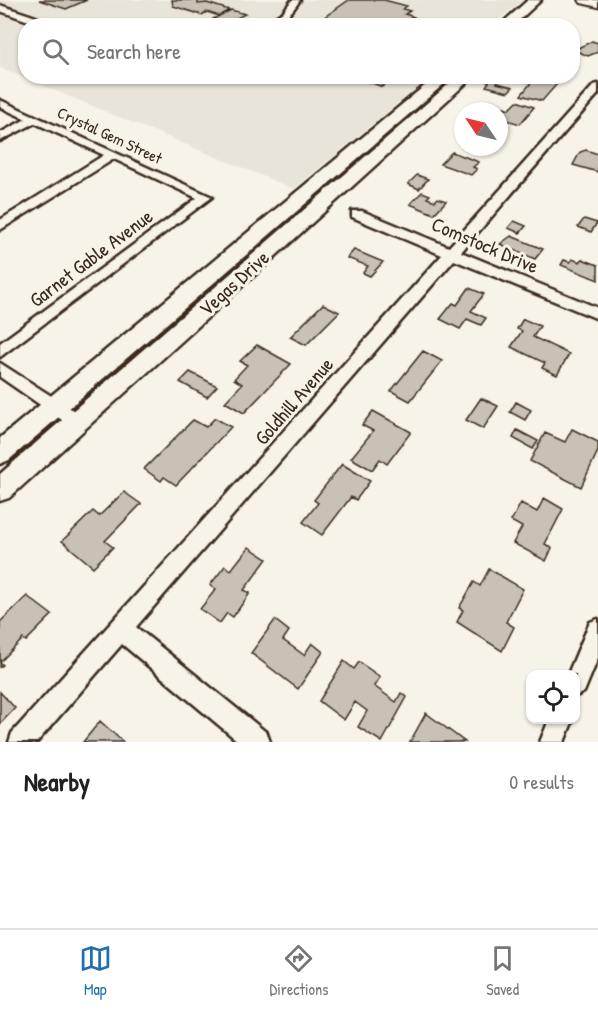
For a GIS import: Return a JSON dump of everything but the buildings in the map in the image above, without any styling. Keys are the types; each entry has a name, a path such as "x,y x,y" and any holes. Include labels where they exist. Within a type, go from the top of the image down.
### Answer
{"main road":[{"path":"586,0 598,3"},
{"path":"518,18 540,4"},
{"path":"530,18 540,4"},
{"name":"Vegas Drive","path":"0,453 435,84"},
{"name":"Vegas Drive","path":"0,490 458,84"},
{"path":"357,151 375,158"}],"street":[{"path":"279,18 286,14 296,0"},
{"path":"0,8 30,18"},
{"name":"Goldhill Avenue","path":"21,742 598,87"},
{"name":"Crystal Gem Street","path":"0,103 206,197"},
{"path":"0,138 35,119"},
{"path":"0,226 112,155"},
{"name":"Garnet Gable Avenue","path":"0,351 206,197"},
{"name":"Comstock Drive","path":"357,213 598,314"},
{"path":"0,369 78,422"},
{"path":"122,630 258,742"},
{"path":"580,674 598,630"},
{"path":"552,742 559,724"}],"shaded area":[{"path":"0,0 523,0 501,18 18,18 18,75 0,68"},
{"path":"39,84 422,84 294,189"}]}
